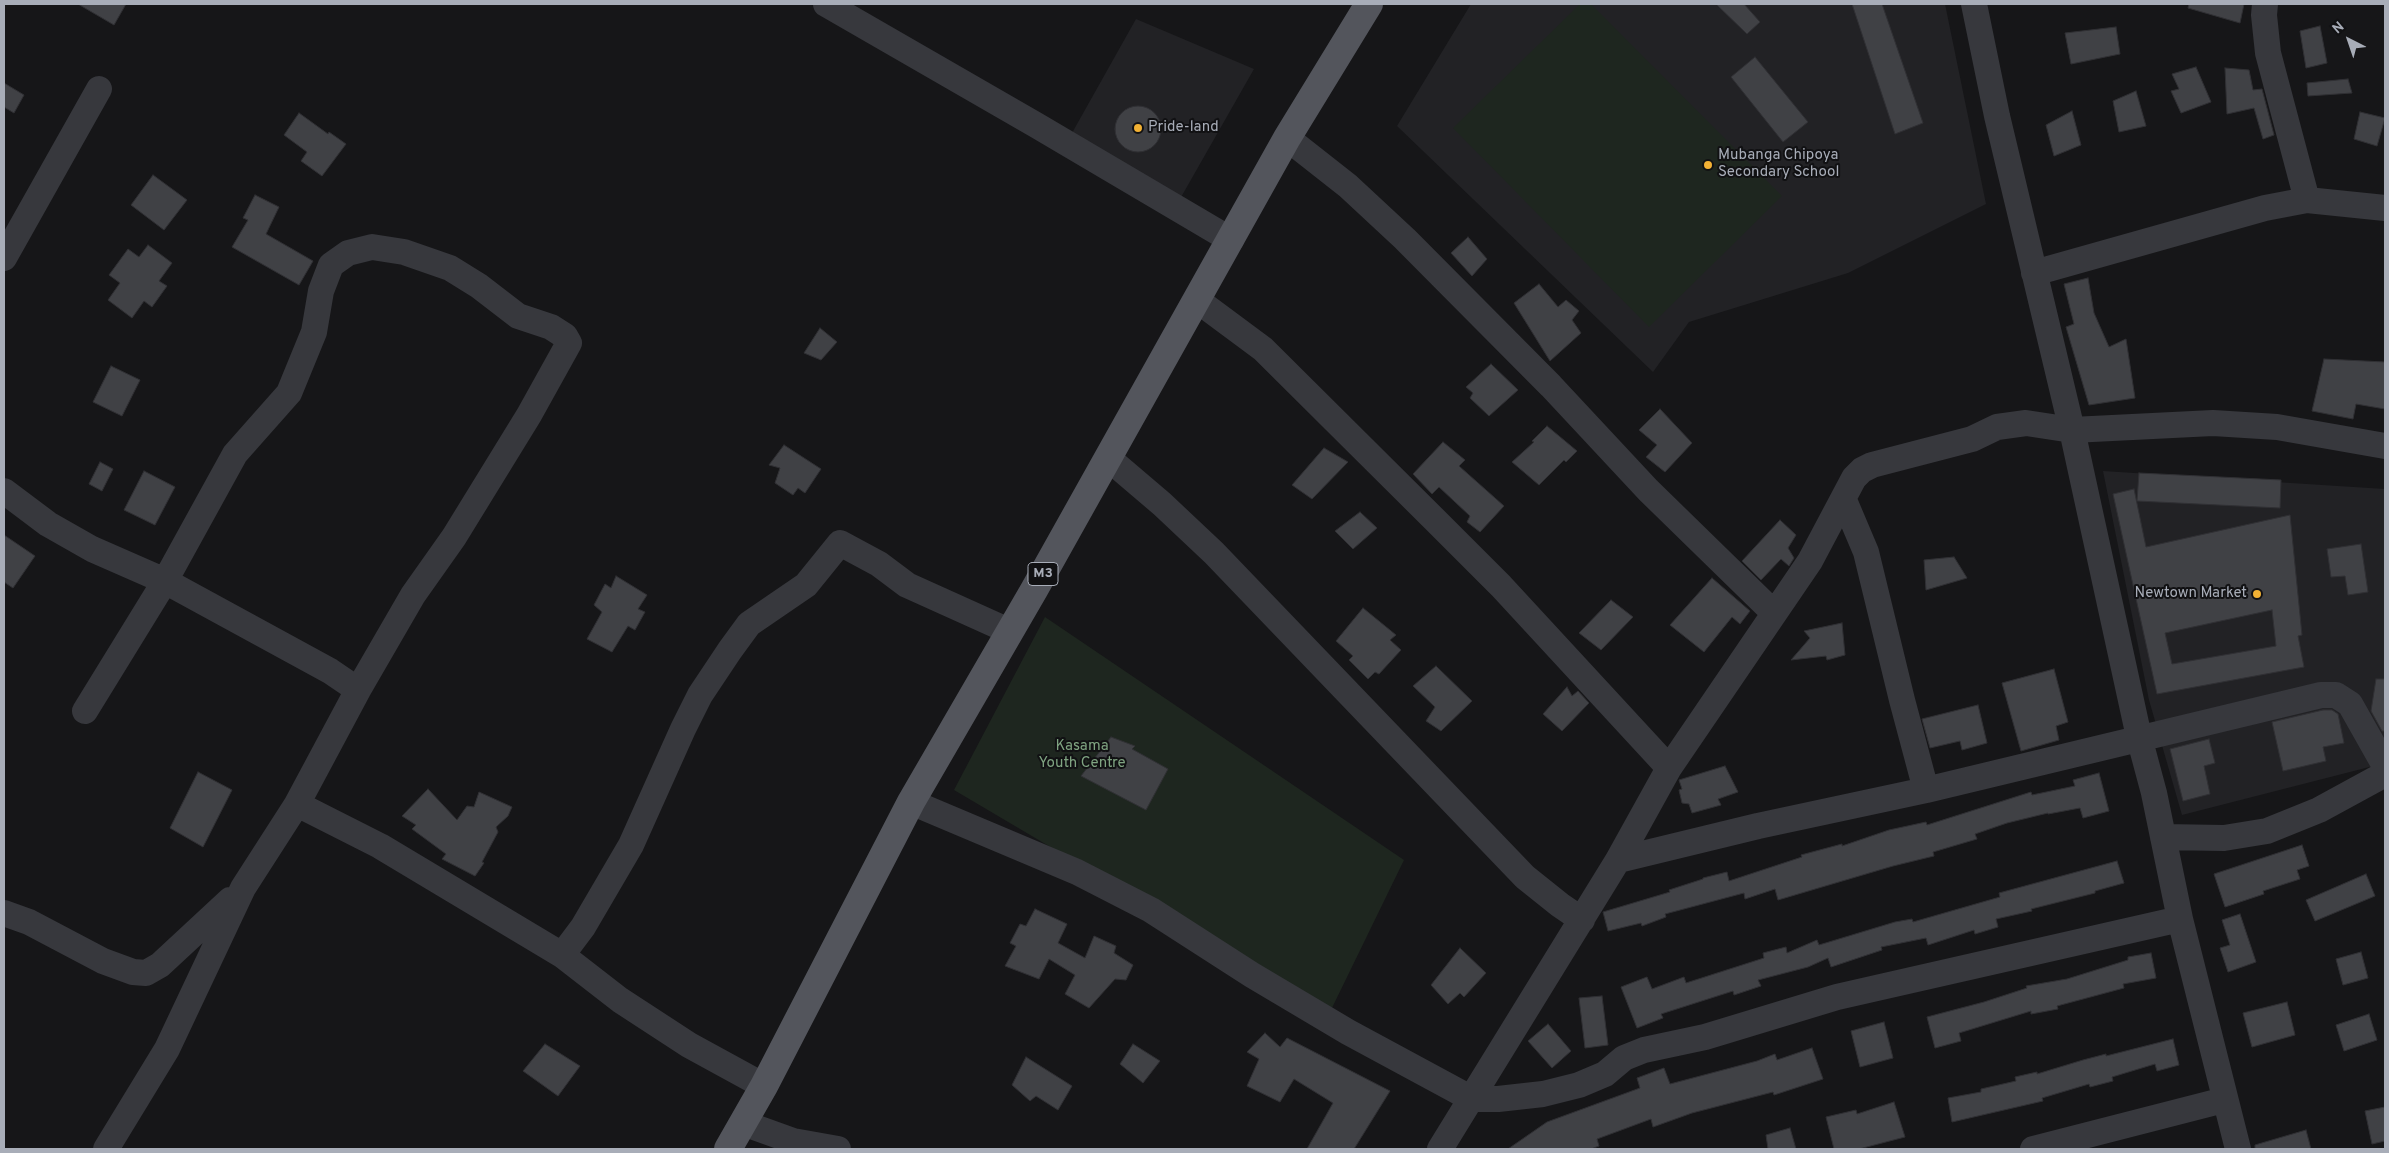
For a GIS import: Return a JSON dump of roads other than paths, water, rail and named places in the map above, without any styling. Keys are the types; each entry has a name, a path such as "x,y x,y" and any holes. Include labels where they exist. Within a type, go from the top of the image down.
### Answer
{"main road":[{"name":"M3","path":"728,1149 764,1086 911,802 1108,458 1287,138 1369,4"}],"street":[{"path":"826,4 1231,240"},
{"path":"1974,4 1997,116 2072,430 2180,919 2224,1100 2238,1149"},
{"path":"2265,4 2264,15 2268,52 2307,200"},
{"path":"4,258 99,89"},
{"path":"1287,138 1348,186 1412,246 1551,386 1655,497 1774,612"},
{"path":"2034,273 2265,208 2307,200 2385,208"},
{"path":"85,712 165,581 235,454 290,393 314,332 321,291 331,265 348,253 372,247 404,252 450,268 479,286 518,316 551,327 564,336 569,344 515,439 454,537 413,595 358,690 296,804 243,888 168,1048 106,1149"},
{"path":"1197,300 1263,349 1501,586 1669,768"},
{"path":"1440,1149 1582,920 1669,768 1810,561 1854,478 1862,470 1872,465 1972,439 1997,427 2026,423 2072,430 2213,423 2277,427 2385,446"},
{"path":"1108,458 1162,504 1214,553 1525,877 1582,920"},
{"path":"4,491 48,524 92,549 165,581 330,671 358,690"},
{"path":"1844,500 1866,552 1926,790"},
{"path":"562,955 583,927 631,845 700,695 730,650 749,624 806,585 840,543 880,564 908,585 1009,631"},
{"path":"1618,860 1758,826 1926,790 2139,737 2321,695 2336,695 2350,704 2383,763 2319,810 2267,832 2224,838 2163,836"},
{"path":"911,802 1078,872 1151,910 1252,975 1348,1032 1472,1099 1498,1099 1543,1094 1579,1085 1605,1074 1624,1058 1644,1050 1705,1037 1837,997 2180,919"},
{"path":"296,804 380,846 562,955 620,1000 681,1040 764,1086"},
{"path":"4,913 29,922 103,961 133,972 146,973 160,965 243,888"},
{"path":"2033,1149 2224,1100"},
{"path":"743,1123 793,1141 838,1149"}],"place":[{"name":"Pride-land","path":"1138,128"},
{"name":"Mubanga Chipoya Secondary School","path":"1708,165"},
{"name":"Newtown Market","path":"2257,594"}],"park label":[{"name":"Kasama Youth Centre","path":"1082,756"}]}
